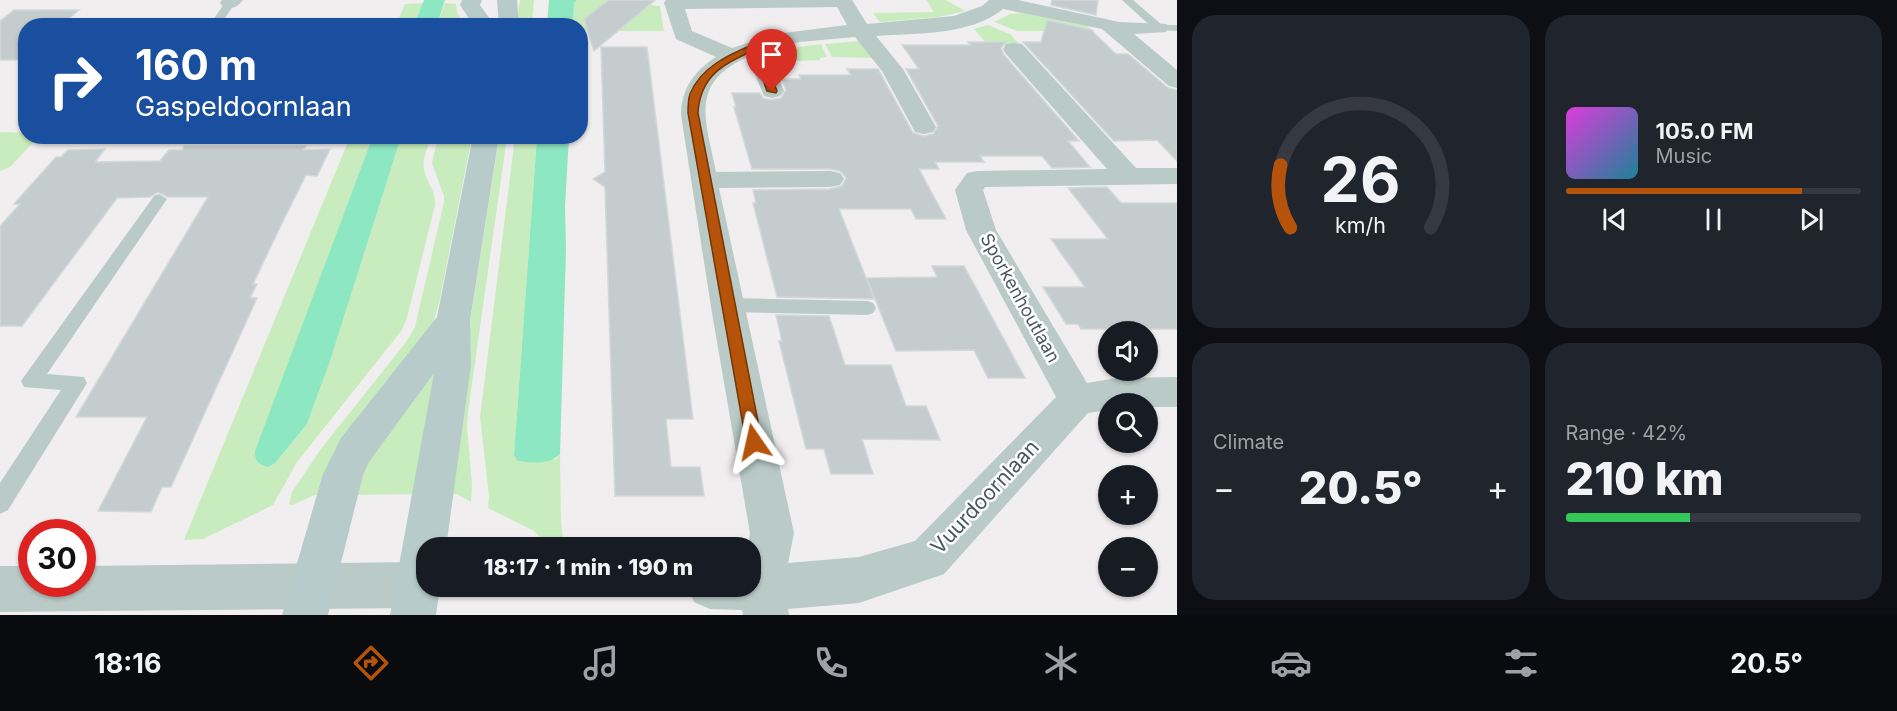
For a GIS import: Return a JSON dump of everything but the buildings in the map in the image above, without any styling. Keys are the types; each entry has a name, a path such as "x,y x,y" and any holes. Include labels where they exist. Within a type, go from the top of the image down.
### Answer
{"main road":[{"path":"472,0 470,5 479,18"},
{"path":"507,0 508,18"},
{"path":"428,537 453,365 453,321 485,144"},
{"path":"309,600 343,474 355,450 453,321"}],"street":[{"path":"772,91 744,51 683,35 674,3 843,1 861,31 892,69 924,127"},
{"path":"764,602 772,533 727,305 693,113 694,94 710,72 744,51 786,39 964,20 990,9 1000,1 1109,24 1177,81"},
{"path":"1115,28 1168,28"},
{"path":"1014,49 1128,177"},
{"name":"Sporkenhoutlaan","path":"1077,400 981,230 969,190 976,179 1177,176"},
{"path":"704,180 830,179"},
{"path":"1077,400 1117,393 1177,392"},
{"name":"Vuurdoornlaan","path":"747,597 764,602 859,580 928,559 1077,400"},
{"path":"0,589 147,590 309,600 416,595"}],"lane":[{"path":"1127,0 1168,28"},
{"path":"219,18 231,2"},
{"path":"0,503 77,383 31,381 159,199"},
{"path":"727,305 867,308"}],"shaded area":[{"path":"424,0 445,0 439,18 417,18"},
{"path":"520,0 534,0 533,18 517,18"},
{"path":"549,0 577,0 574,3 573,18 548,18"},
{"path":"577,0 609,0 660,6 664,31 588,31 588,18 573,18 574,3"},
{"path":"926,0 946,0 965,11 939,17 880,22 873,13 934,12"},
{"path":"423,3 417,18 399,18 405,4"},
{"path":"445,3 456,4 460,18 440,18"},
{"path":"1023,13 1087,26 1093,31 1017,31 994,22 1010,14"},
{"path":"988,25 1010,34 1020,45 988,45 974,29"},
{"path":"861,41 876,58 832,57 825,44"},
{"path":"821,44 827,57 820,58 820,60 769,62 766,56 792,48"},
{"path":"0,132 18,133 18,144 31,144 10,167 0,171"},
{"path":"347,144 370,144 256,451 258,462 268,467 275,463 307,424 330,361 399,144 429,144 424,165 435,205 402,330 297,462 273,505 203,539 184,540"},
{"path":"370,144 399,144 330,361 307,424 275,463 268,467 259,464 255,451"},
{"path":"436,144 471,144 439,303 431,331 325,495 315,495 292,505 289,504 292,492 321,449 406,342 415,327 444,202 432,163"},
{"path":"498,144 506,144 468,412 471,502 457,494 443,494"},
{"path":"514,144 536,144 514,455 556,459 560,454 563,537 540,537 534,531 488,508 489,496 480,417"},
{"path":"536,144 569,144 565,207 566,249 560,454 546,462 535,463 518,461 514,455"},
{"path":"433,362 446,362 421,494 349,495 361,465"}],"route":[{"path":"754,442 715,243 693,113 694,94 710,72 733,56 755,47 772,91"}]}
